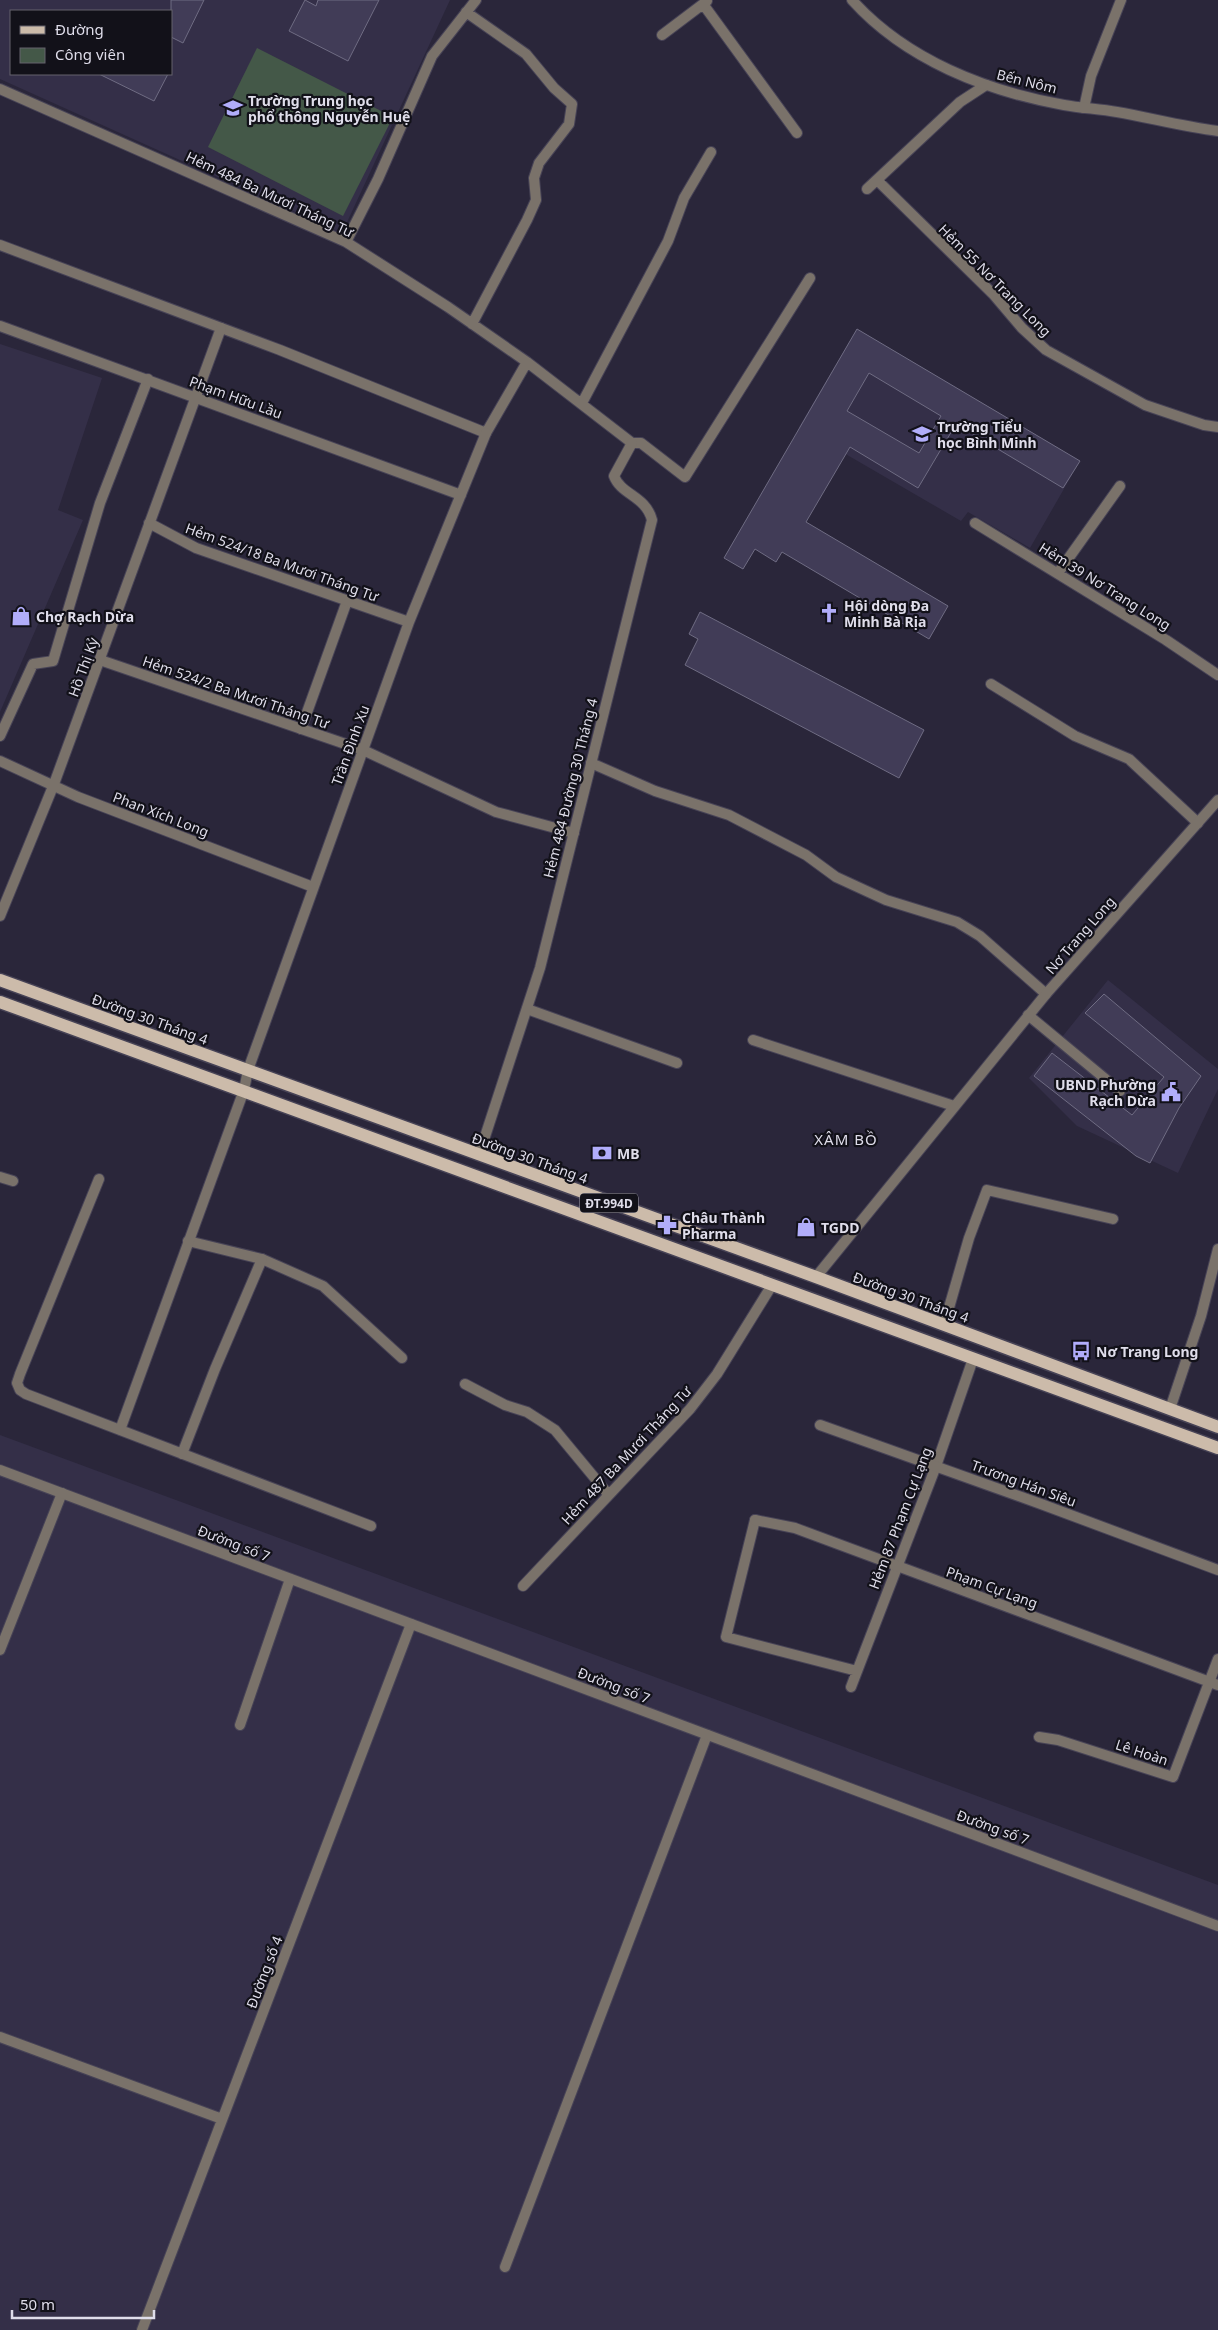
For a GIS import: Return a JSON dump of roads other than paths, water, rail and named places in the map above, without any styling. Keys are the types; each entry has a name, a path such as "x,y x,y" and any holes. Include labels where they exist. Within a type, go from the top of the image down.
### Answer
{"main road":[{"name":"Đường 30 Tháng 4","path":"0,980 816,1277 1218,1428"},
{"name":"ĐT.994D","path":"0,1002 1218,1448"},
{"path":"772,1285 778,1264"},
{"path":"810,1299 816,1277"}],"street":[{"path":"346,242 378,179 432,56 476,0"},
{"name":"Bến Nôm","path":"852,0 887,31 920,55 964,77 986,85 1010,93 1084,108 1218,131"},
{"path":"1084,108 1091,76 1121,0"},
{"path":"662,35 706,2 797,133"},
{"path":"466,12 526,54 554,88 572,104 568,124 539,163 534,178 537,191 536,200 527,220 472,324"},
{"path":"867,189 960,102 986,85"},
{"name":"Hẻm 484 Ba Mươi Tháng Tư","path":"0,89 346,242 472,324 527,362 632,443 641,443 685,476 810,278"},
{"path":"582,403 668,241 684,198 711,152"},
{"name":"Hẻm 55 Nơ Trang Long","path":"877,180 994,296 1022,328 1046,350 1145,405 1204,425 1218,427"},
{"path":"0,245 221,328 486,433"},
{"name":"Phạm Hữu Lầu","path":"0,326 196,396 461,495"},
{"name":"Hồ Thị Kỷ","path":"0,916 54,784 221,328"},
{"name":"Trần Đình Xu","path":"120,1430 244,1090 248,1070 409,622 486,433 527,362"},
{"path":"0,736 33,664 53,660 100,503 148,379"},
{"name":"Hẻm 484 Đường 30 Tháng 4","path":"479,1155 540,968 652,520 650,512 637,497 616,482 614,476 632,443"},
{"path":"1058,573 1120,486"},
{"name":"Hẻm 39 Nơ Trang Long","path":"975,522 1218,675"},
{"name":"Hẻm 524/18 Ba Mươi Tháng Tư","path":"149,523 196,548 409,622"},
{"path":"300,729 347,601"},
{"name":"Hẻm 524/2 Ba Mươi Tháng Tư","path":"100,660 363,750 496,812 574,833"},
{"path":"991,684 1075,736 1129,759 1198,823"},
{"name":"Phan Xích Long","path":"0,761 54,784 78,797 313,887"},
{"path":"591,763 655,791 705,805 729,815 806,855 836,877 886,900 957,922 980,936 1046,994"},
{"name":"Nơ Trang Long","path":"816,1277 1028,1015 1218,800"},
{"path":"527,1009 677,1063"},
{"path":"1028,1015 1120,1091"},
{"path":"753,1040 954,1106"},
{"path":"0,1177 13,1181"},
{"path":"100,1179 17,1383 20,1390 26,1394 371,1526"},
{"path":"944,1325 969,1238 987,1190 1113,1219"},
{"path":"188,1241 262,1259 323,1286 402,1358"},
{"path":"1170,1410 1201,1316 1218,1249"},
{"path":"182,1454 215,1368 262,1259"},
{"name":"Hẻm 487 Ba Mươi Tháng Tư","path":"523,1586 690,1409 717,1374 772,1285"},
{"name":"Hẻm 87 Phạm Cự Lạng","path":"851,1687 896,1565 936,1466 973,1359"},
{"path":"465,1384 505,1405 527,1412 554,1430 608,1494"},
{"name":"Trương Hán Siêu","path":"820,1425 1218,1570"},
{"name":"Đường số 7","path":"0,1470 1218,1926"},
{"path":"0,1650 62,1493"},
{"name":"Phạm Cự Lạng","path":"857,1671 726,1637 755,1520 796,1528 1214,1683"},
{"path":"240,1726 290,1579"},
{"name":"Đường số 4","path":"142,2330 411,1624"},
{"name":"Lê Hoàn","path":"1039,1737 1058,1740 1173,1777 1214,1683 1218,1658"},
{"path":"505,2268 707,1735"},
{"path":"0,2037 222,2119"}],"place":[{"name":"Trường Trung học phổ thông Nguyễn Huệ","path":"233,108"},
{"name":"Trường Tiểu học Bình Minh","path":"922,434"},
{"name":"Hội dòng Đa Minh Bà Rịa","path":"829,613"},
{"name":"Chợ Rạch Dừa","path":"21,616"},
{"name":"UBND Phường Rạch Dừa","path":"1171,1092"},
{"name":"MB","path":"602,1153"},
{"name":"Châu Thành Pharma","path":"667,1225"},
{"name":"TGDD","path":"806,1227"},
{"name":"Nơ Trang Long","path":"1081,1351"}],"district":[{"name":"XÂM BỒ","path":"846,1139"}]}
